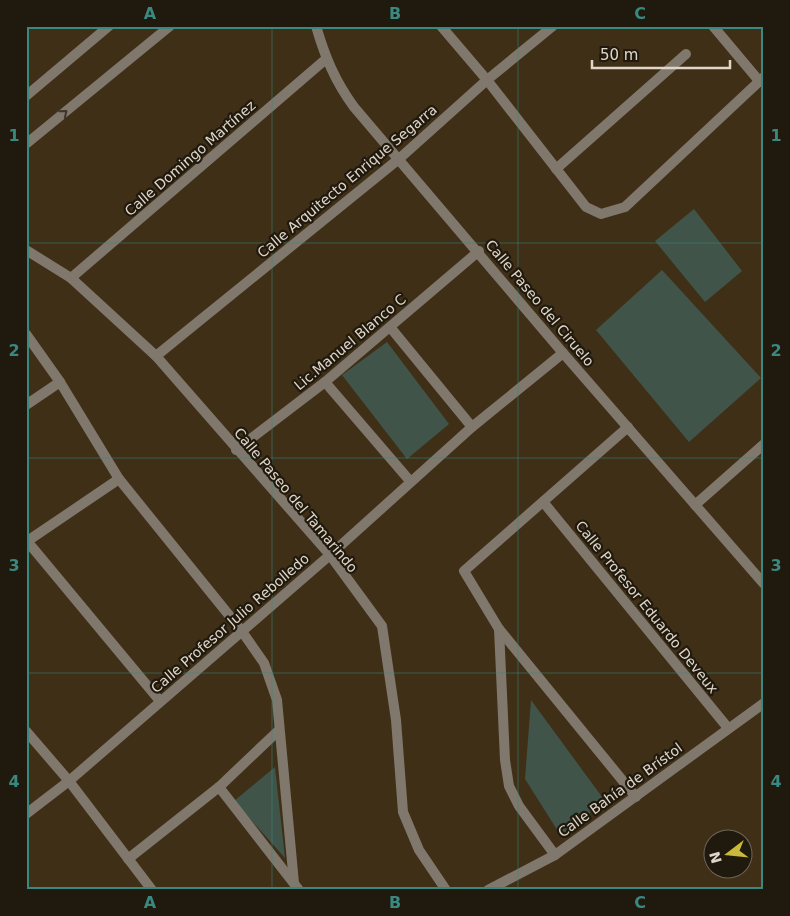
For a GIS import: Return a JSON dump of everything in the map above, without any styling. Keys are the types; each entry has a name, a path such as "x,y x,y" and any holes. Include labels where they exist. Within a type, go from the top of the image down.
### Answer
{"street":[{"path":"26,96 108,26"},
{"path":"26,144 170,26"},
{"name":"Calle Paseo del Ciruelo","path":"316,26 326,59 337,84 354,107 400,158 563,353 764,584"},
{"path":"441,26 487,80 586,207 601,214 625,207 762,80 713,26"},
{"name":"Calle Arquitecto Enrique Segarra","path":"156,356 400,158 487,80 553,26"},
{"path":"556,169 686,54"},
{"name":"Calle Domingo Martínez","path":"71,278 326,59"},
{"name":"Calle Paseo del Tamarindo","path":"26,250 71,278 156,356 330,556 382,626 396,720 402,812 419,850 446,890"},
{"name":"Lic.Manuel Blanco C","path":"236,450 325,382 479,251"},
{"path":"390,327 472,426"},
{"path":"26,334 60,382 119,479 240,630 264,663 277,700 297,886"},
{"name":"Calle Profesor Julio Rebolledo","path":"26,814 69,781 240,630 330,556 472,426 563,353"},
{"path":"26,404 60,382"},
{"path":"325,382 410,481"},
{"path":"628,428 464,571 499,628 636,796"},
{"path":"695,505 764,444"},
{"path":"119,479 27,542 160,701"},
{"name":"Calle Profesor Eduardo Deveux","path":"544,503 728,728"},
{"path":"499,628 505,760 509,786 519,806 556,855"},
{"name":"Calle Bahía de Brístol","path":"488,890 556,855 728,728 764,704"},
{"path":"128,859 219,787 279,730"},
{"path":"26,731 69,781 152,890"},
{"path":"219,787 297,886"}],"green space":[{"path":"694,209 742,271 705,302 655,241"},
{"path":"662,270 761,378 689,442 596,330"},
{"path":"387,342 449,424 407,459 342,375"},
{"path":"531,700 605,801 561,836 525,779"},
{"path":"275,767 285,858 234,801"}]}
